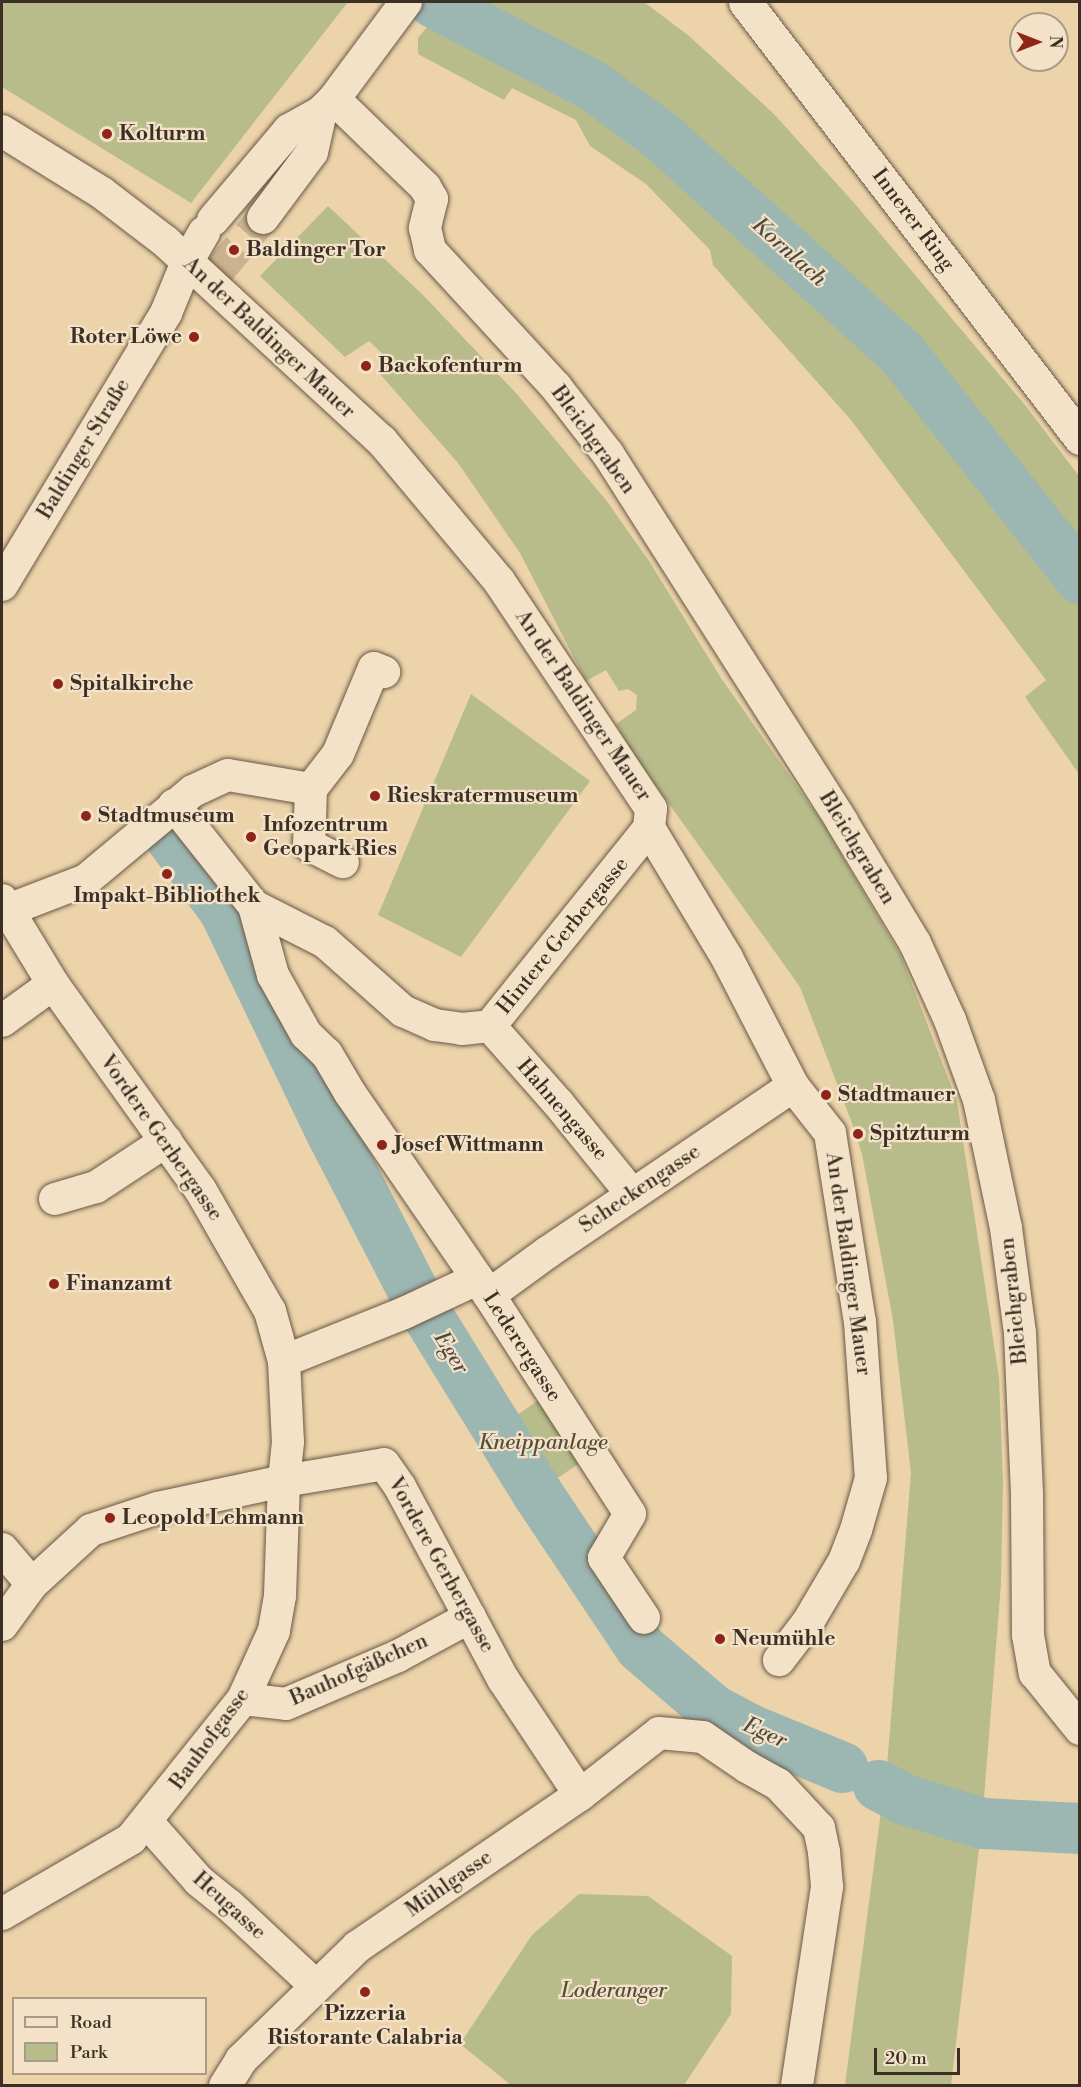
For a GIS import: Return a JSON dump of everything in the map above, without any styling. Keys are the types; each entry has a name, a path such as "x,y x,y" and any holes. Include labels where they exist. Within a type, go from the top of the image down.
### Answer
{"main road":[{"name":"Innerer Ring","path":"745,2 1080,438"}],"street":[{"name":"Baldinger Straße","path":"2,585 165,313 188,262 208,226 289,130 327,105 406,2"},
{"name":"Baldinger Straße","path":"263,218 312,152 327,105"},
{"name":"Bleichgraben","path":"327,105 425,187 432,199 425,228 430,250 556,387 608,454 842,822 915,943 950,1020 980,1101 1006,1228 1020,1333 1027,1494 1028,1635 1035,1673 1080,1729"},
{"name":"An der Baldinger Mauer","path":"2,131 102,193 188,262 214,278 382,441 499,581 651,809 649,828 727,958 793,1086 830,1133 860,1322 871,1478 856,1530 844,1561 808,1622 779,1660"},
{"name":"Baldinger Straße","path":"165,313 214,278"},
{"path":"343,862 309,845 311,789 338,754 374,668 384,672"},
{"path":"5,905 86,880 193,791 228,775 311,789"},
{"path":"174,806 254,906"},
{"name":"Hintere Gerbergasse","path":"254,906 325,942 403,1011 444,1026 462,1029 490,1026 649,828"},
{"name":"Vordere Gerbergasse","path":"5,905 53,984 200,1189 270,1311 284,1361 288,1442 284,1481 384,1464 400,1487 503,1679 580,1795"},
{"name":"Lederergasse","path":"254,906 273,975 306,1034 327,1054 350,1093 483,1287 630,1514 604,1558 644,1618"},
{"path":"2,1021 53,984"},
{"name":"Hahnengasse","path":"490,1026 558,1103 632,1194"},
{"name":"Scheckengasse","path":"284,1361 436,1298 483,1287 632,1194 793,1086"},
{"path":"55,1199 96,1188 166,1140"},
{"path":"2,1625 32,1584 92,1530 158,1508 284,1481"},
{"name":"Bauhofgasse","path":"2,1914 131,1839 147,1822 243,1699 274,1631 280,1596 284,1481"},
{"path":"2,1549 32,1584"},
{"name":"Bauhofgäßchen","path":"243,1699 286,1704 398,1656 470,1617"},
{"name":"Mühlgasse","path":"225,2085 241,2060 357,1947 580,1795 659,1733 703,1737 747,1767 778,1784 819,1828 827,1887 797,2085"},
{"name":"Heugasse","path":"147,1822 199,1881 229,1905 315,1986"}],"green space":[{"path":"2,2 348,2 191,203 2,87"},
{"path":"448,2 644,2 689,36 774,114 855,204 1025,405 1079,476 1079,774 1025,697 1046,680 851,420 713,265 710,250 646,184 590,146 576,120 512,88 504,100 418,54 418,38"},
{"path":"328,206 423,295 516,393 606,500 649,561 721,678 824,825 901,956 957,1101 999,1378 1003,1481 1001,1584 982,1823 951,2085 845,2085 887,1766 911,1473 893,1320 862,1154 852,1123 800,987 632,752 616,724 636,710 637,695 628,689 619,691 606,670 586,681 520,553 458,463 380,374 390,361 369,341 345,357 260,276"},
{"path":"471,694 590,781 461,957 378,915"},
{"name":"Kneippanlage","path":"542,1398 584,1460 542,1488 501,1426"},
{"name":"Loderanger","path":"579,1894 648,1896 732,1956 731,2014 684,2085 511,2085 460,2044 532,1935"}],"waterway":[{"name":"Kornlach","path":"433,2 592,85 660,135 902,354 1080,578"},
{"name":"Eger","path":"170,837 224,910 332,1134 416,1297 537,1493 640,1647 712,1709 747,1728 842,1767"},
{"path":"496,1428 515,1432 542,1474 537,1493"},
{"name":"Eger","path":"878,1785 904,1799 982,1823 1080,1828"}],"tunnel":[{"path":"218,272 263,218"}],"place":[{"name":"Kolturm","path":"107,134"},
{"name":"Baldinger Tor","path":"234,250"},
{"name":"Roter Löwe","path":"194,337"},
{"name":"Backofenturm","path":"366,366"},
{"name":"Spitalkirche","path":"58,684"},
{"name":"Rieskratermuseum","path":"375,796"},
{"name":"Stadtmuseum","path":"86,816"},
{"name":"Infozentrum Geopark Ries","path":"251,837"},
{"name":"Impakt-Bibliothek","path":"167,874"},
{"name":"Stadtmauer","path":"826,1095"},
{"name":"Spitzturm","path":"858,1134"},
{"name":"Josef Wittmann","path":"382,1145"},
{"name":"Finanzamt","path":"54,1284"},
{"name":"Leopold Lehmann","path":"110,1518"},
{"name":"Neumühle","path":"720,1639"},
{"name":"Pizzeria Ristorante Calabria","path":"365,1992"}]}
